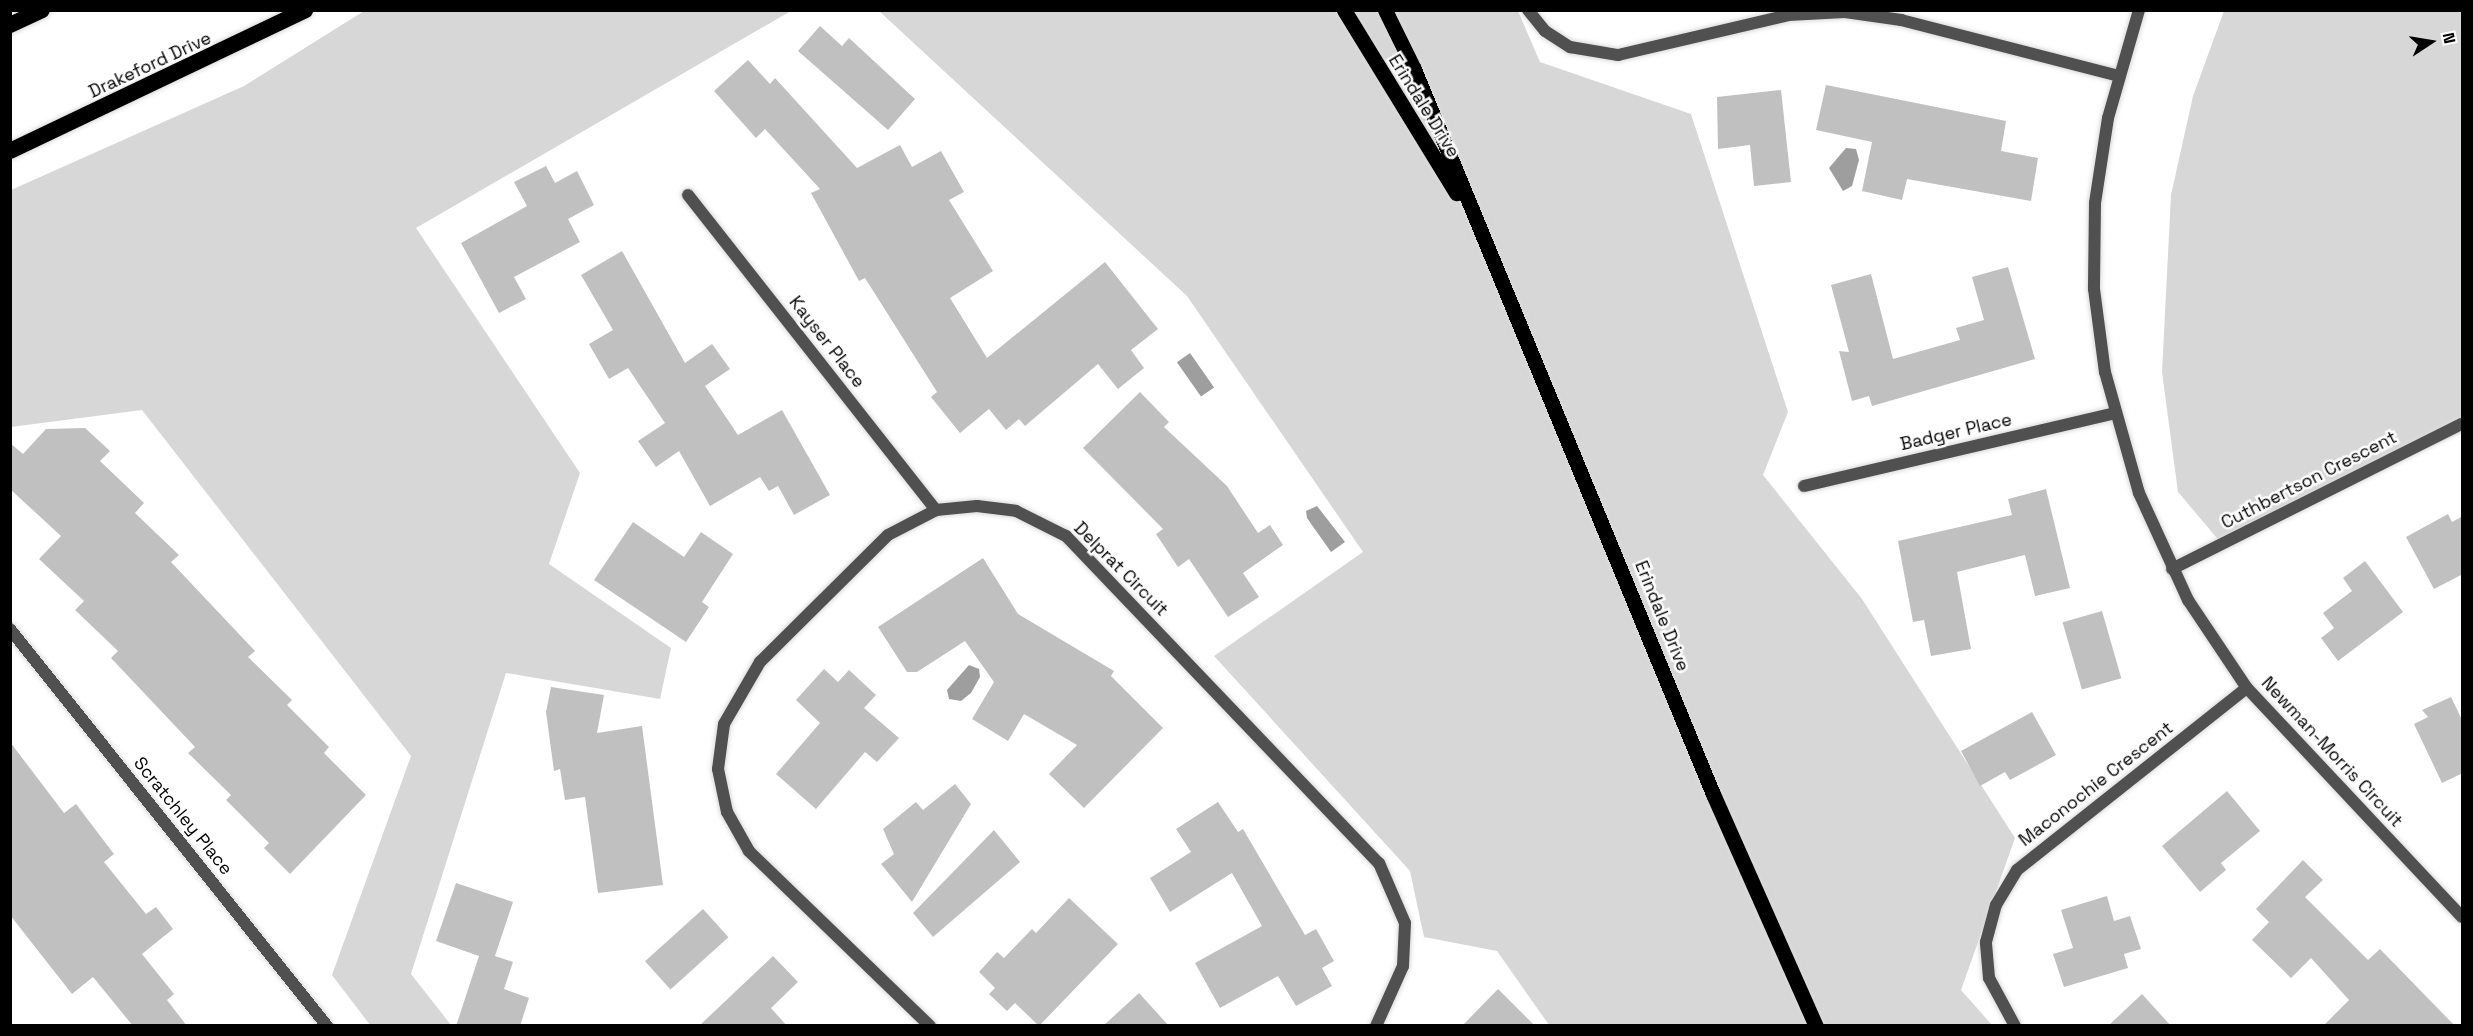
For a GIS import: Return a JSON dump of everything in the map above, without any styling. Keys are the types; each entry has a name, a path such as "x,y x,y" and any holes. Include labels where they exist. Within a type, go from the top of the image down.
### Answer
{"highway":[{"path":"10,25 42,10"},
{"name":"Drakeford Drive","path":"10,151 175,75 305,10"}],"main road":[{"name":"Erindale Drive","path":"1344,10 1473,220"},
{"name":"Erindale Drive","path":"1385,10 1414,69 1473,220 1816,1026"}],"street":[{"path":"1528,10 1545,31 1570,47 1618,55 1788,15 1845,12 1901,20 2119,76"},
{"name":"Newman-Morris Circuit","path":"2139,10 2119,76 2095,225 2094,289 2116,413 2139,493 2172,569 2247,688 2463,917"},
{"name":"Kayser Place","path":"688,195 936,510"},
{"name":"Badger Place","path":"1804,486 2116,413"},
{"name":"Cuthbertson Crescent","path":"2172,569 2463,424"},
{"name":"Delprat Circuit","path":"930,1026 749,851 727,812 718,769 724,724 760,662 888,535 936,510 977,506 1016,511 1066,536 1379,863 1405,922 1403,966 1376,1026"},
{"name":"Scratchley Place","path":"10,629 327,1026"},
{"name":"Maconochie Crescent","path":"2015,1026 1989,978 1986,942 1995,905 2017,870 2247,688"}],"shaded area":[{"path":"364,11 791,11 416,228 580,473 549,564 671,648 660,699 506,673 411,974 451,1025 370,1025 332,975 411,756 142,410 11,427 11,190 244,86"},
{"path":"879,11 1518,11 1540,62 1691,114 1788,412 1763,475 1862,599 2015,838 1961,990 1992,1025 1549,1025 1497,951 1424,937 1410,871 1214,656 1363,552 1187,296"},
{"path":"2224,11 2462,11 2462,432 2222,544 2178,492 2162,372 2171,195 2193,96"},
{"path":"1846,148 1856,149 1859,160 1852,186 1843,191 1829,168"},
{"path":"1190,353 1214,387 1201,397 1177,362"},
{"path":"1317,506 1345,542 1331,552 1307,518 1306,511"},
{"path":"969,665 979,669 980,677 971,693 961,701 949,699 947,690"}],"building":[{"path":"820,26 842,46 849,38 915,99 888,130 798,51"},
{"path":"748,60 770,84 775,78 857,168 900,145 912,167 941,151 964,192 949,200 993,271 950,298 987,358 1105,262 1158,329 1131,350 1144,368 1118,389 1098,364 1025,426 1019,419 1006,430 989,409 960,433 931,397 937,392 865,278 859,281 811,193 820,189 765,129 756,138 714,91"},
{"path":"1826,85 2006,121 2001,151 2038,158 2031,201 1907,179 1902,200 1862,191 1872,142 1816,130"},
{"path":"1781,90 1791,182 1754,186 1750,145 1718,149 1717,97"},
{"path":"546,166 555,183 577,171 594,205 568,219 580,242 514,277 526,299 499,313 461,243 527,206 514,182"},
{"path":"622,251 685,363 712,344 730,369 705,386 738,435 782,410 830,495 794,515 778,486 769,491 760,477 710,506 679,451 656,467 638,441 665,423 628,368 609,379 589,344 613,330 581,275"},
{"path":"2008,267 2035,359 1872,406 1869,396 1852,401 1839,351 1849,352 1831,285 1871,274 1893,359 1960,340 1956,328 1984,320 1972,277"},
{"path":"1140,392 1169,422 1164,427 1227,486 1258,533 1270,525 1283,545 1243,573 1259,597 1228,617 1189,559 1178,567 1156,534 1163,529 1083,448"},
{"path":"85,428 110,451 100,461 144,503 135,513 179,555 171,562 255,651 248,657 292,700 287,705 329,747 324,753 366,795 290,874 264,848 269,843 226,800 231,795 188,753 195,747 111,658 118,651 75,610 84,601 39,559 61,536 10,489 10,443 23,454 46,429"},
{"path":"2046,489 2070,588 2035,596 2025,555 1957,572 1971,649 1931,656 1924,620 1913,622 1898,541 2012,515 2008,499"},
{"path":"2448,514 2452,522 2463,516 2463,574 2434,589 2406,537"},
{"path":"633,522 684,557 701,532 733,554 702,602 709,607 686,642 594,580"},
{"path":"983,558 1018,614 1114,671 1111,676 1163,728 1084,808 1049,774 1077,745 1024,714 1008,741 972,719 994,682 965,641 917,672 907,672 878,627"},
{"path":"2365,561 2403,612 2338,661 2321,638 2334,628 2323,613 2352,591 2343,578"},
{"path":"2102,611 2121,678 2082,690 2063,622"},
{"path":"824,669 838,682 849,670 876,695 864,708 899,738 877,762 865,752 816,809 776,774 820,723 796,700"},
{"path":"551,687 604,695 597,733 642,726 663,885 598,893 585,797 565,800 560,769 554,771 546,712"},
{"path":"2451,697 2463,722 2463,773 2442,783 2414,724 2428,717 2422,710"},
{"path":"2032,712 2056,755 2010,780 2005,772 1980,786 1961,751"},
{"path":"10,742 64,813 76,804 114,854 104,862 146,914 156,907 173,929 142,954 174,994 167,1000 187,1026 133,1026 93,977 72,994 10,915"},
{"path":"955,784 971,804 912,902 881,864 894,854 883,829 916,802 923,810"},
{"path":"2227,791 2260,831 2221,863 2226,870 2200,892 2162,846"},
{"path":"1218,802 1238,832 1243,829 1305,935 1316,929 1334,961 1322,968 1332,986 1296,1006 1278,976 1220,1008 1195,963 1262,926 1232,873 1170,912 1150,878 1191,852 1176,829"},
{"path":"994,830 1020,862 933,937 913,913"},
{"path":"2303,860 2323,880 2305,897 2368,960 2380,949 2455,1026 2323,1026 2349,1000 2311,958 2291,978 2252,940 2269,922 2256,909"},
{"path":"456,883 513,902 495,956 513,962 504,989 529,998 520,1026 456,1026 479,956 436,941"},
{"path":"2107,896 2114,921 2130,916 2141,949 2124,954 2128,968 2064,987 2053,954 2073,948 2061,910"},
{"path":"1069,898 1118,944 1039,1026 1015,1003 1007,1011 989,994 995,988 979,972 997,952 1004,958 1032,929 1036,933"},
{"path":"703,909 728,937 670,989 645,961"},
{"path":"773,956 798,982 771,1008 787,1026 699,1026"},
{"path":"1498,989 1535,1026 1462,1026"},
{"path":"1139,993 1169,1026 1103,1026"},
{"path":"2142,994 2171,1026 2108,1026"}]}
